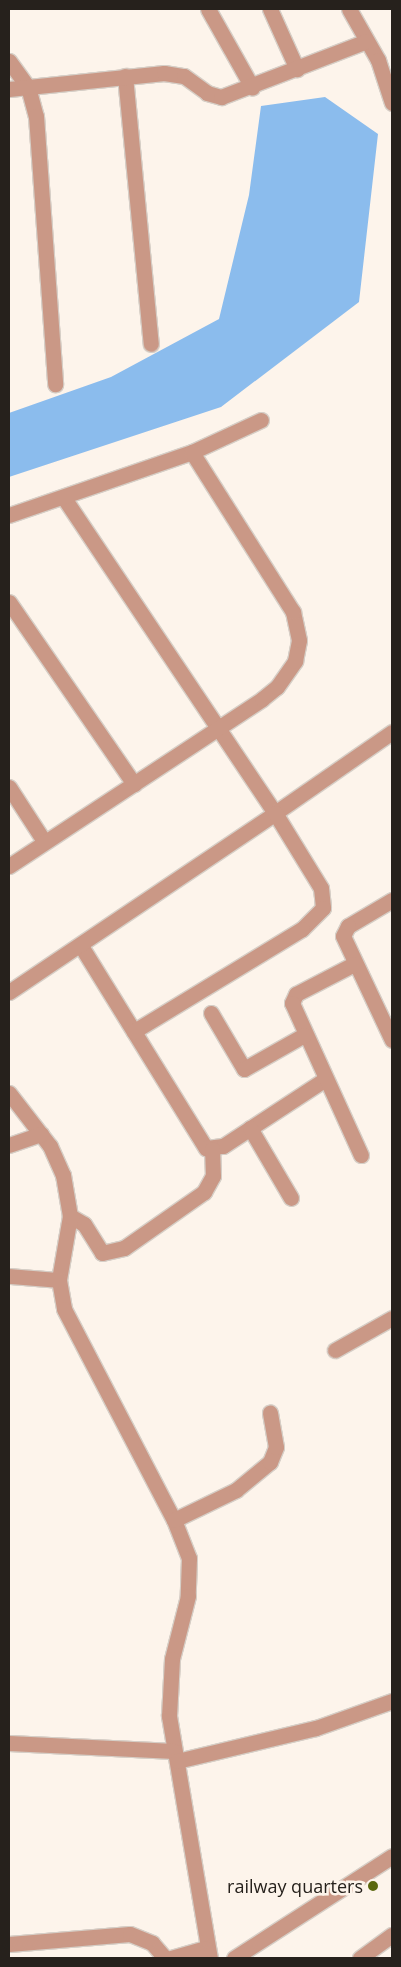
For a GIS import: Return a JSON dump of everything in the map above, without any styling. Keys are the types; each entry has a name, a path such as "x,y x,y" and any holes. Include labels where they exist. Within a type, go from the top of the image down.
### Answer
{"street":[{"path":"208,9 252,87"},
{"path":"270,9 297,69"},
{"path":"349,9 367,41 385,59 392,103"},
{"path":"9,90 125,76 184,76 213,96 252,87 367,41"},
{"path":"9,61 28,87 38,132 55,384"},
{"path":"125,76 151,344"},
{"path":"9,515 64,498 192,452 261,420"},
{"path":"9,866 44,841 218,728 286,676 299,650 299,628 192,452"},
{"path":"64,498 275,813 321,888 323,908 302,929 134,1031"},
{"path":"9,602 134,784"},
{"path":"9,992 81,946 392,732"},
{"path":"9,787 44,841"},
{"path":"392,900 345,931 354,964 392,1040"},
{"path":"81,946 134,1031 196,1138 212,1149"},
{"path":"354,964 293,998 304,1035 361,1155"},
{"path":"211,1013 244,1069 304,1035"},
{"path":"212,1149 250,1128 324,1080"},
{"path":"9,1093 41,1134 63,1175 70,1216 59,1280 64,1309 81,1347 174,1520 191,1568 169,1688 175,1756 192,1834 208,1953 171,1958"},
{"path":"250,1128 290,1198"},
{"path":"9,1145 41,1134"},
{"path":"70,1216 84,1224 102,1253 124,1248 204,1192 213,1176 212,1149"},
{"path":"9,1276 59,1280"},
{"path":"336,1350 392,1318"},
{"path":"174,1520 236,1490 270,1462 276,1447 270,1413"},
{"path":"9,1743 175,1756 316,1728 392,1700"},
{"path":"234,1958 392,1856"},
{"path":"9,1944 130,1934 152,1942 165,1958"},
{"path":"360,1958 392,1935"}],"water":[{"path":"325,97 378,134 359,302 221,407 9,477 9,413 111,377 219,319 249,195 261,106"}],"place":[{"name":"railway quarters","path":"373,1886"}]}
